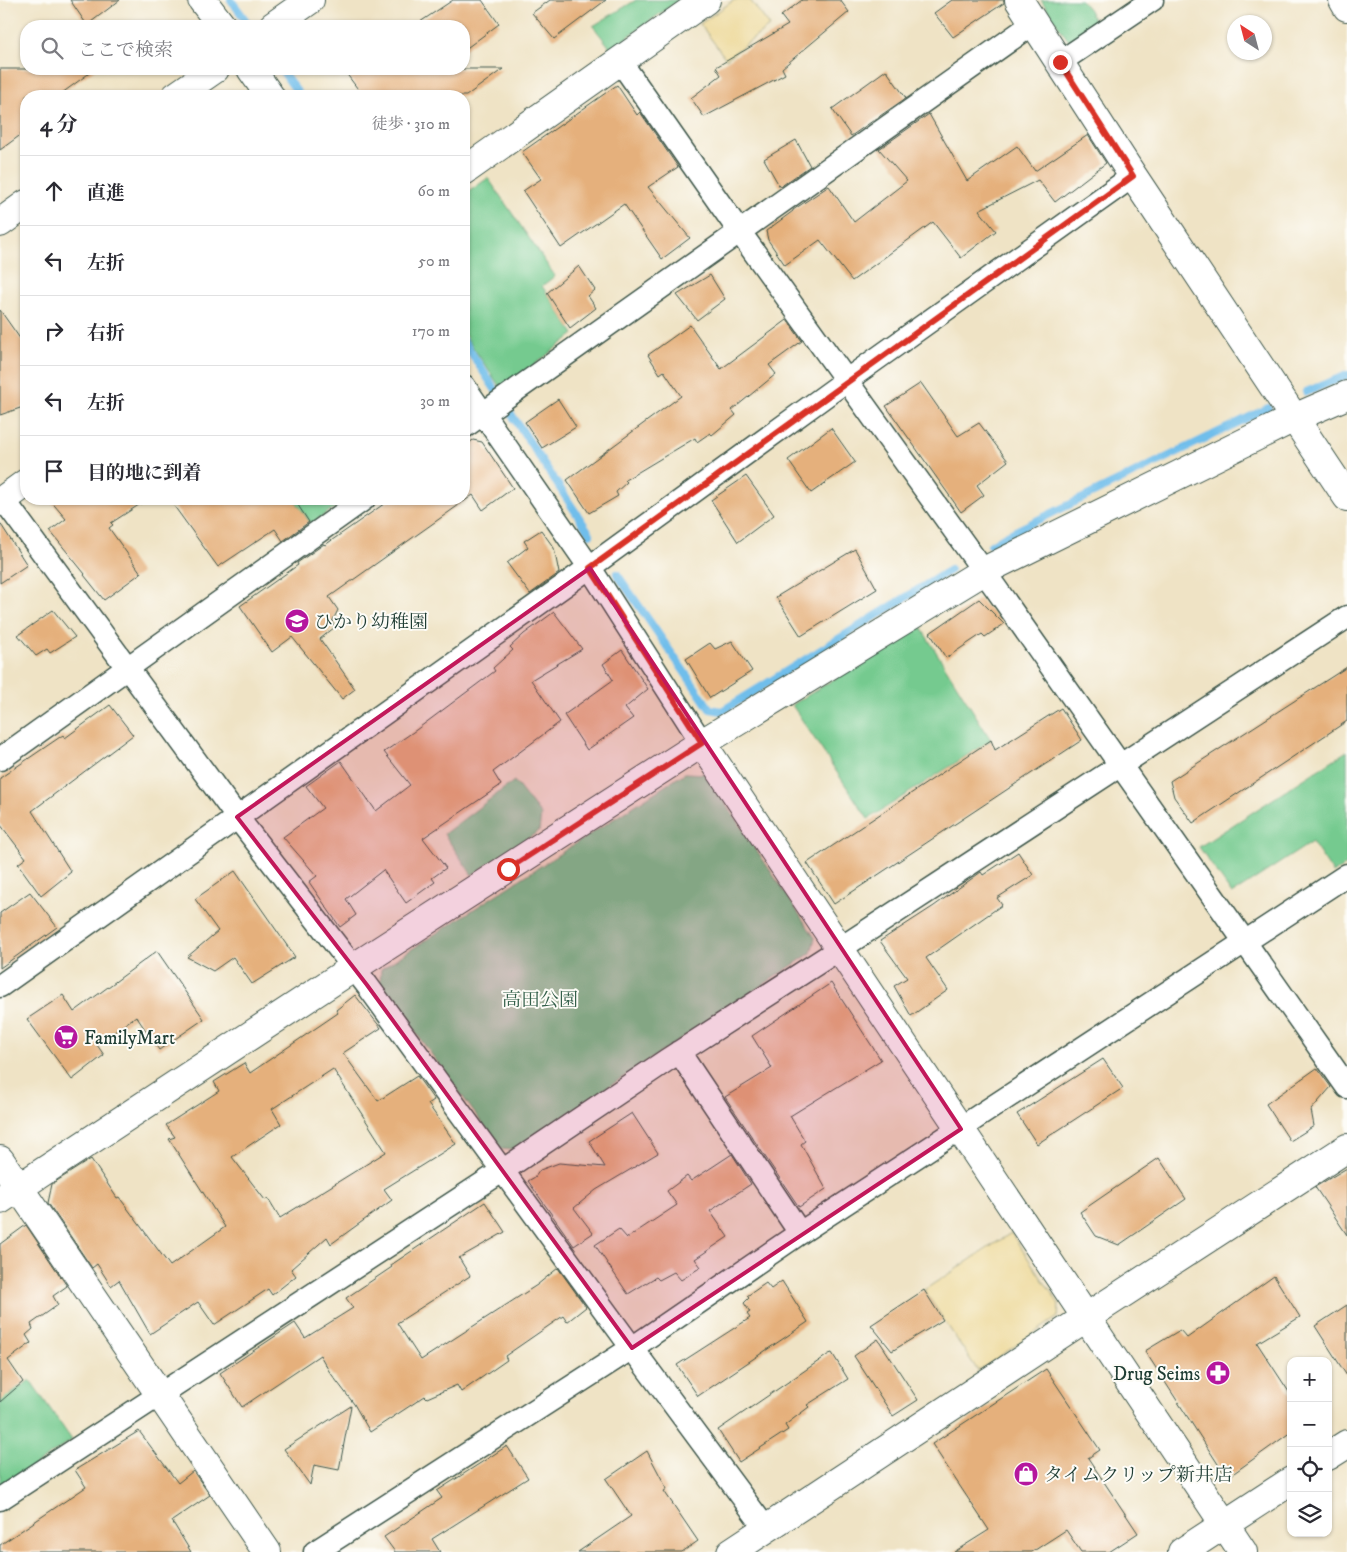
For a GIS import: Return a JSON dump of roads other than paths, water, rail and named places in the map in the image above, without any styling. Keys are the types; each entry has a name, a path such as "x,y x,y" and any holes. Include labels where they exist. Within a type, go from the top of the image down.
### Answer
{"street":[{"path":"202,0 217,20"},
{"path":"282,20 310,0"},
{"path":"470,167 706,0"},
{"path":"1019,0 1133,176 1347,497"},
{"path":"1060,62 1152,0"},
{"path":"1343,0 1347,7"},
{"path":"470,423 1034,23"},
{"path":"620,61 739,231 984,571 1347,1087"},
{"path":"185,90 206,75"},
{"path":"255,75 266,90"},
{"path":"0,986 590,568 847,380 1133,176"},
{"path":"0,223 20,208"},
{"path":"470,395 590,568 702,743 841,948 1243,1552"},
{"path":"9,1194 353,968 702,743 984,571 1294,418 1347,395"},
{"path":"20,488 2,501 237,817 353,968 766,1529"},
{"path":"0,759 356,505"},
{"path":"0,1499 502,1171 679,1052 1347,617"},
{"path":"315,1552 632,1348 800,1233 1347,875"},
{"path":"679,1052 800,1233"},
{"path":"731,1552 1086,1317 1347,1148"},
{"path":"0,1160 9,1194 160,1394 267,1552"},
{"path":"1332,1453 1347,1444"},
{"path":"1182,1552 1287,1484"}],"waterway":[{"path":"231,0 246,20"},
{"path":"285,75 296,90"},
{"path":"470,351 590,534"},
{"path":"1306,392 1347,375"},
{"path":"991,545 1005,536 1268,408"},
{"path":"617,574 710,709 722,711 950,570"}],"place":[{"name":"ひかり幼稚園","path":"297,621"},
{"name":"FamilyMart","path":"66,1037"},
{"name":"Drug Seims","path":"1218,1373"},
{"name":"タイムクリップ新井店","path":"1026,1474"}],"park label":[{"name":"高田公園","path":"540,999"}]}
